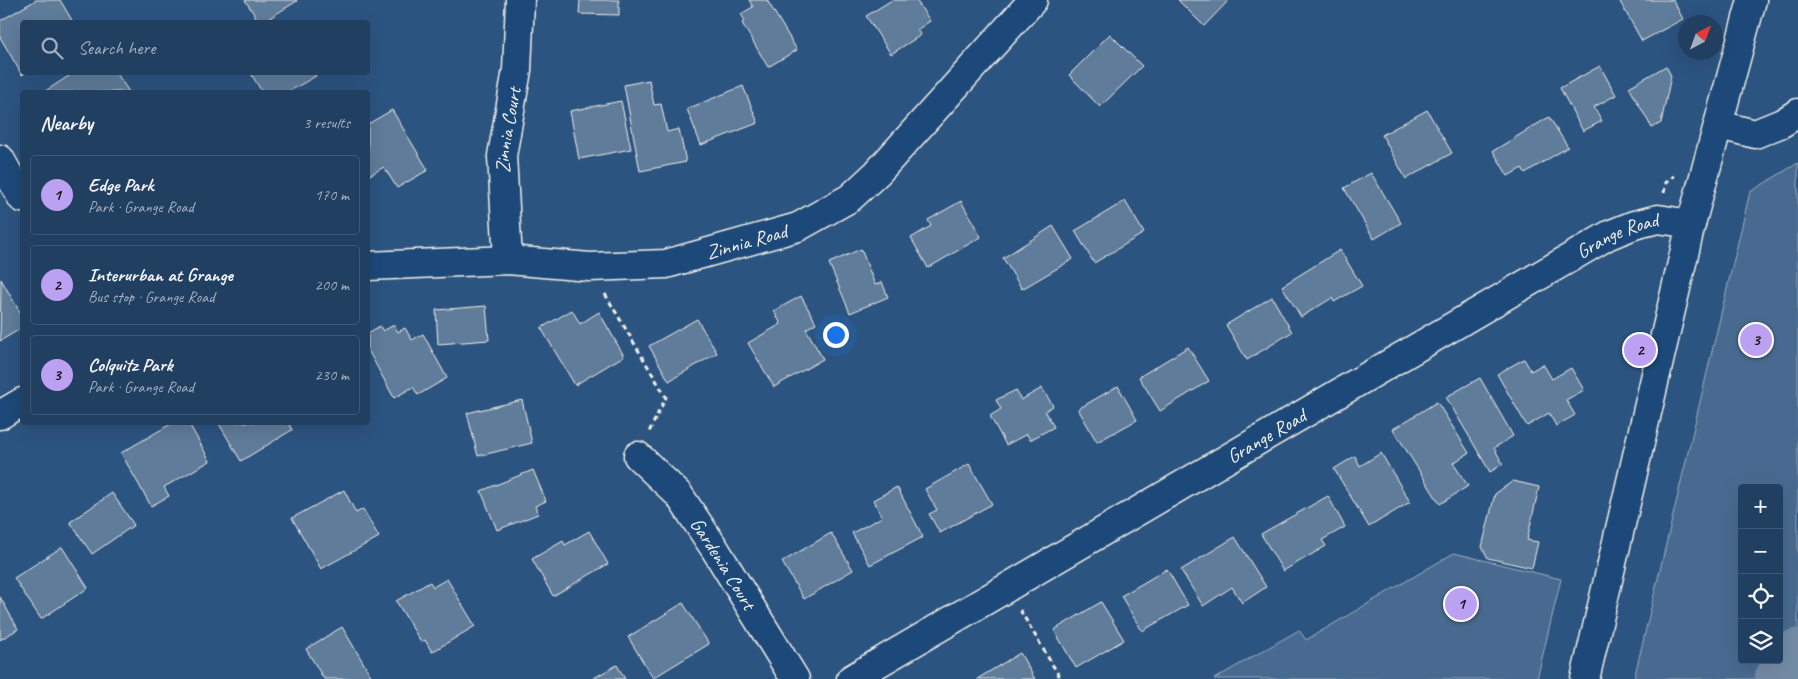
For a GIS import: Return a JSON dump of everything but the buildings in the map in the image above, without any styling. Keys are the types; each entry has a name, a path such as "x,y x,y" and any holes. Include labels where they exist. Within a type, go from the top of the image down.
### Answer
{"street":[{"name":"Zinnia Court","path":"508,260 502,156 517,70 520,0"},
{"path":"1584,679 1691,224 1752,0"},
{"name":"Zinnia Road","path":"370,266 508,260 590,267 666,264 798,227 850,198 877,173 1027,2"},
{"path":"1719,125 1755,134 1782,123 1798,113"},
{"path":"0,159 20,194"},
{"name":"Grange Road","path":"851,679 1609,235 1634,225 1658,220 1691,224"},
{"path":"0,415 20,403"},
{"name":"Gardenia Court","path":"638,456 678,495 715,549 795,679"}],"path":[{"path":"590,267 666,396 638,456"},
{"path":"1007,588 1061,679"}],"shaded area":[{"path":"1798,163 1798,679 1634,679 1750,192"},
{"path":"1454,553 1561,579 1537,679 1214,679 1299,630 1306,640"}],"waterway":[{"path":"1779,679 1798,653"}],"place":[{"name":"Colquitz Park","path":"1756,340"},
{"name":"Interurban at Grange","path":"1640,350"},
{"name":"Edge Park","path":"1461,604"}]}
